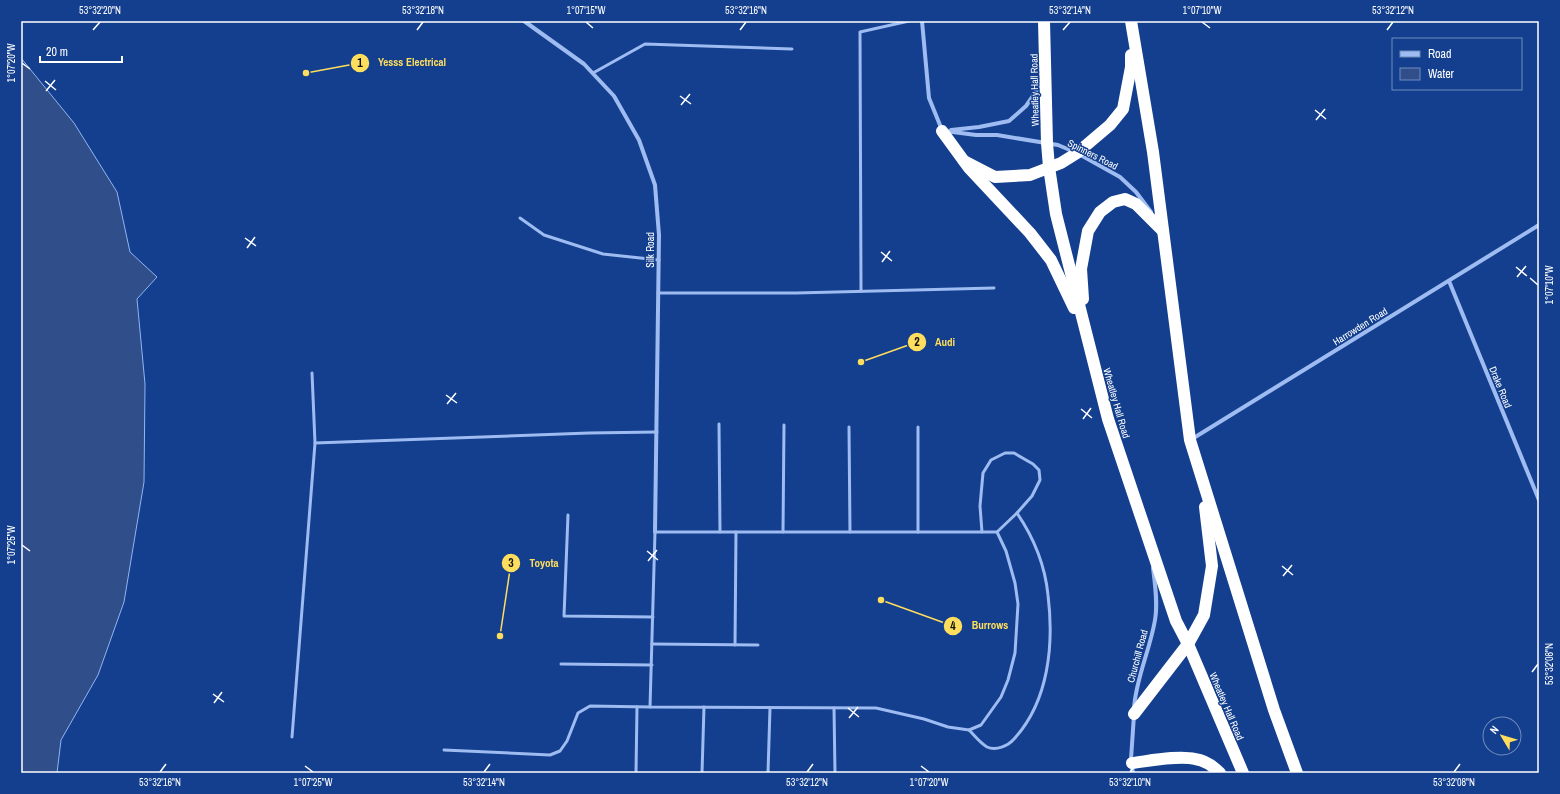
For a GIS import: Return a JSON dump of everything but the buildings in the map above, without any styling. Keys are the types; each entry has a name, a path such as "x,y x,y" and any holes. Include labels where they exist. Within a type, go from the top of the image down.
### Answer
{"highway":[{"name":"Wheatley Hall Road","path":"1044,21 1047,144 1056,214 1108,419 1176,621 1188,644 1243,773"},
{"path":"964,161 995,177 1030,175 1061,163 1077,153 1110,126 1123,109 1131,67 1131,24"},
{"path":"1131,24 1152,152 1190,440 1274,710 1297,773"},
{"path":"942,131 964,161 1030,233 1051,260 1087,338"},
{"path":"1087,338 1080,269 1088,230 1100,212 1113,202 1125,199 1136,204 1163,231"},
{"path":"1134,714 1188,644 1204,615 1212,566 1197,462"},
{"path":"1132,768 1179,758 1196,759 1215,768 1220,773"}],"street":[{"name":"Silk Road","path":"524,21 584,64 614,96 639,140 655,185 659,235 655,532"},
{"path":"922,21 929,98 942,131 1009,122 1026,106 1035,93 1045,73"},
{"name":"Spinners Road","path":"942,131 976,135 997,135 1058,145 1077,153 1120,177 1136,192 1163,231"},
{"name":"Harrowden Road","path":"1190,440 1539,225"},
{"name":"Drake Road","path":"1449,281 1539,500"},
{"name":"Churchill Road","path":"1132,768 1135,694 1155,620 1155,590 1150,543"}],"lane":[{"path":"861,291 860,32 909,21"},
{"path":"593,73 645,44 792,49"},
{"path":"520,218 544,235 603,254 659,260"},
{"path":"658,293 796,293 994,288"},
{"path":"292,737 315,443 312,373"},
{"path":"719,424 720,532"},
{"path":"783,532 784,425"},
{"path":"849,427 850,532"},
{"path":"918,427 918,532"},
{"path":"315,443 657,432"},
{"path":"650,707 655,532 982,532 998,532 1017,514 1032,496 1040,480 1039,470 1033,464 1014,453 1004,452 991,460 983,473 980,506 982,532"},
{"path":"969,730 987,747 999,748 1011,743 1024,728 1033,711 1043,683 1050,646 1048,596 1044,572 1030,533 1017,514"},
{"path":"568,515 564,616 653,617"},
{"path":"735,645 736,532"},
{"path":"444,750 550,755 560,751 567,741 578,713 590,706 876,708 924,719 948,727 969,730 981,725 1001,697 1008,680 1014,653 1018,604 1015,582 1006,551 998,532"},
{"path":"652,644 758,645"},
{"path":"561,664 652,664"},
{"path":"636,773 637,707"},
{"path":"702,773 704,707"},
{"path":"768,773 770,708"},
{"path":"834,708 835,773"}],"water":[{"path":"21,58 74,123 117,192 130,252 157,277 137,299 145,384 144,482 124,602 98,675 61,740 57,773 21,773"}],"place":[{"name":"Yesss Electrical","path":"306,73"},
{"name":"Audi","path":"861,362"},
{"name":"Burrows","path":"881,600"},
{"name":"Toyota","path":"500,636"}]}
